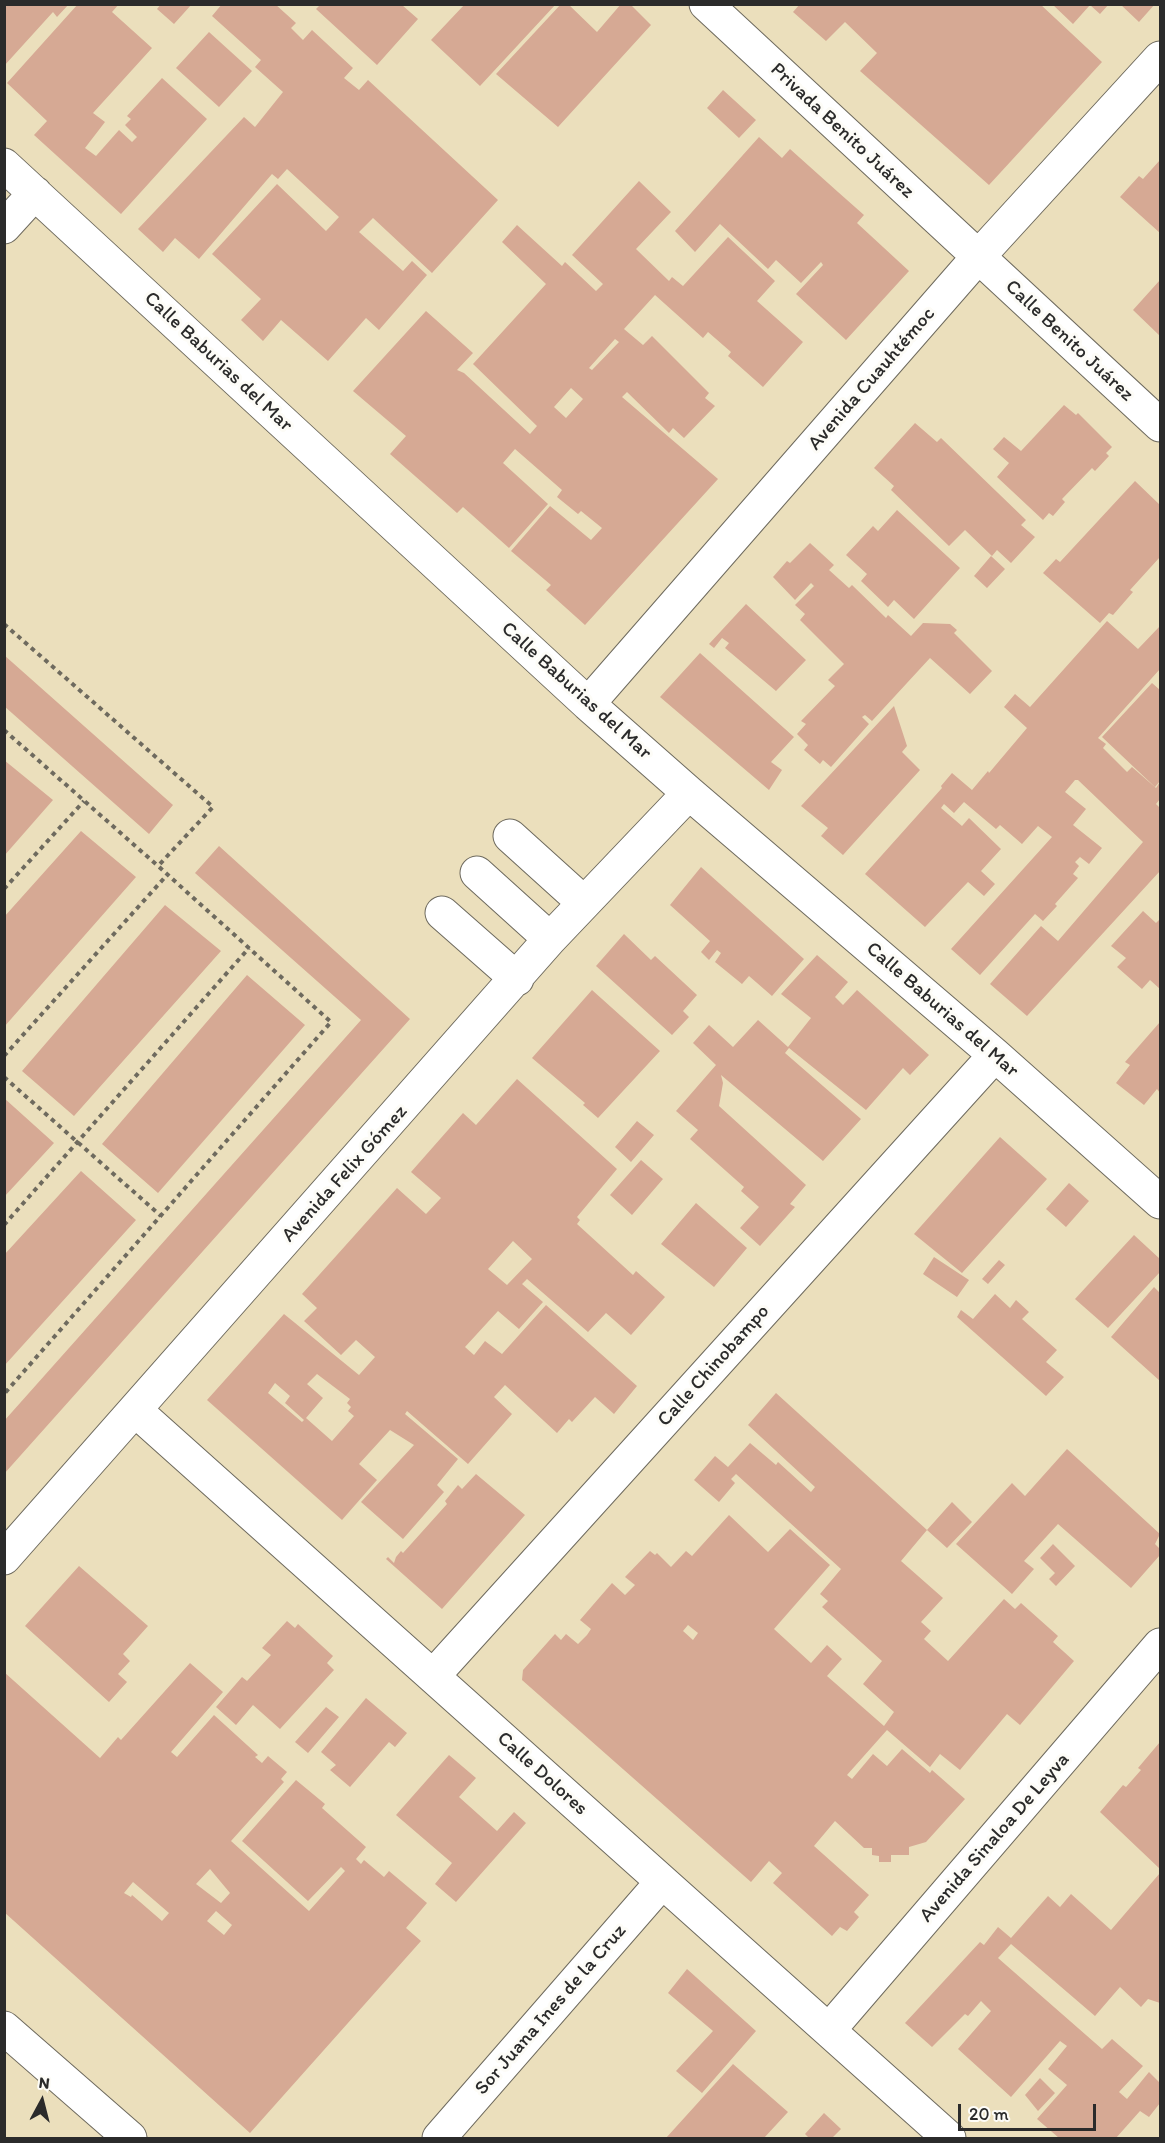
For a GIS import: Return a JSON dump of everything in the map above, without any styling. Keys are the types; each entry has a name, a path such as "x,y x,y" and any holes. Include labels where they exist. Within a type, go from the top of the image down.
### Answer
{"street":[{"name":"Privada Benito Juárez","path":"706,4 978,257"},
{"name":"Avenida Cuauhtémoc","path":"588,704 978,257 1161,58"},
{"name":"Calle Baburias del Mar","path":"4,165 588,704 688,793 995,1055 1161,1202"},
{"path":"4,226 35,193"},
{"name":"Calle Benito Juárez","path":"978,257 1161,425"},
{"name":"Avenida Felix Gómez","path":"4,1558 550,939 688,793"},
{"path":"510,836 584,902"},
{"path":"477,873 550,939"},
{"path":"442,913 517,978"},
{"name":"Calle Chinobampo","path":"433,1676 995,1055"},
{"name":"Calle Dolores","path":"135,1410 949,2139"},
{"name":"Avenida Sinaloa De Leyva","path":"829,2030 1161,1645"},
{"name":"Sor Juana Ines de la Cruz","path":"440,2139 662,1882"},
{"path":"4,2028 130,2139"}],"path":[{"path":"4,624 213,807 158,866"},
{"path":"4,730 331,1022 4,1394"},
{"path":"4,889 84,801"},
{"path":"4,1056 167,875"},
{"path":"4,1225 249,948"},
{"path":"4,1077 161,1216"}],"building":[{"path":"4,4 69,4 57,17 53,12 4,66"},
{"path":"78,4 119,4 112,12 152,48 93,113 105,122 85,148 96,156 119,130 132,142 137,137 125,125 131,119 127,116 162,78 207,119 121,214 34,135 47,121 7,83"},
{"path":"161,4 192,4 174,24 157,9"},
{"path":"222,4 275,4 296,23 291,28 303,40 312,30 353,68 344,78 359,90 368,80 498,200 432,273 373,218 359,232 403,271 412,261 427,275 379,330 366,318 328,361 281,320 263,341 241,320 261,299 212,254 277,184 326,231 339,217 287,169 278,179 272,174 199,259 175,238 163,252 138,229 244,117 255,127 283,92 255,67 261,60 212,16"},
{"path":"465,4 556,4 480,86 431,40"},
{"path":"561,4 568,4 597,32 621,4 630,4 651,25 558,127 496,74"},
{"path":"800,4 1040,4 1102,62 989,185 860,71 877,53 845,22 826,41 793,12"},
{"path":"1052,4 1109,4 1100,14 1090,5 1073,24"},
{"path":"1120,4 1155,4 1139,22"},
{"path":"320,5 402,5 418,19 377,65 316,9"},
{"path":"209,32 252,71 219,107 176,68"},
{"path":"723,90 756,120 739,138 707,108"},
{"path":"759,137 782,158 790,149 864,215 857,223 909,271 846,340 796,294 823,265 821,262 801,283 776,260 768,269 720,224 695,252 675,231"},
{"path":"1160,160 1160,233 1120,197 1139,176 1143,179"},
{"path":"639,181 671,212 636,249 669,281 672,277 683,286 728,237 775,281 757,301 803,342 763,387 728,356 731,352 708,332 703,338 655,295 624,329 643,345 652,336 709,393 705,398 715,406 684,438 673,428 669,433 627,392 622,397 718,479 585,625 546,590 551,585 511,551 550,506 591,540 602,528 581,511 578,514 557,497 562,490 515,449 503,463 548,504 509,548 463,507 457,513 390,454 406,436 353,391 426,311 473,353 457,370 464,373 530,434 537,426 473,364 546,284 502,242 517,225 562,266 565,262 596,291 603,284 572,255","holes":["615,339 619,342 592,370 589,368","571,388 583,399 566,418 554,407"]},
{"path":"1160,280 1160,336 1133,310"},
{"path":"1064,405 1076,415 1078,413 1112,447 1106,453 1109,456 1095,471 1092,468 1062,499 1065,502 1053,516 1049,513 1043,520 997,477 1009,463 993,449 1004,437 1021,451"},
{"path":"915,423 937,442 941,438 1026,520 1021,525 1035,537 1011,563 997,550 992,556 965,530 949,546 891,490 894,486 874,468"},
{"path":"1135,481 1160,505 1160,557 1130,590 1133,592 1113,615 1109,613 1100,623 1043,573 1056,559 1060,562"},
{"path":"897,510 960,568 914,619 894,600 888,607 861,581 867,574 846,555 873,526 878,531"},
{"path":"810,543 834,565 829,570 849,588 852,585 886,618 888,615 911,636 923,623 950,624 957,630 954,633 992,671 970,694 930,658 872,721 865,715 862,717 869,724 831,767 823,760 820,764 804,750 808,745 797,734 806,724 801,721 835,686 828,680 844,664 800,620 805,614 795,605 814,586 811,583 795,600 773,577 787,561 790,563"},
{"path":"991,556 1005,569 987,588 974,576"},
{"path":"746,604 806,660 776,691 725,648 729,643 722,638 714,648 709,644"},
{"path":"1107,621 1138,649 1160,626 1160,669 1098,738 1106,744 1103,748 1127,772 1132,767 1156,788 1160,782 1160,799 1156,804 1160,808 1160,871 1027,1016 990,984 1041,926 1058,941 1143,842 1078,780 1075,780 1065,792 1086,809 1073,825 1102,848 1089,864 1080,857 1075,862 1079,866 1073,874 1078,878 1055,904 1057,906 1043,921 1035,914 980,975 951,949 1052,837 1038,826 1022,844 1000,825 996,829 964,802 954,813 944,804 941,808 962,826 969,818 1001,849 981,871 995,884 984,896 968,882 925,927 865,874 942,788 941,786 952,773 972,790 988,771 989,773 1027,728 1004,707 1015,694 1030,707"},
{"path":"700,653 794,737 771,762 782,770 769,790 660,697"},
{"path":"4,655 173,805 149,834 4,706"},
{"path":"1152,683 1160,690 1160,781 1155,787 1102,737"},
{"path":"894,706 907,746 902,752 920,770 843,855 821,836 828,828 801,806"},
{"path":"4,760 53,800 4,856"},
{"path":"81,831 136,877 4,1027 4,917"},
{"path":"219,846 410,1019 4,1474 4,1421 361,1020 195,873"},
{"path":"701,867 804,959 772,996 749,976 742,984 715,962 721,953 717,950 709,960 701,952 710,941 670,905"},
{"path":"165,905 221,951 74,1116 22,1071"},
{"path":"1143,911 1156,923 1160,919 1160,989 1150,980 1142,989 1117,967 1126,958 1111,946"},
{"path":"624,934 651,960 655,956 697,995 683,1011 689,1017 672,1035 596,966"},
{"path":"817,955 848,982 835,997 843,1005 857,990 929,1055 910,1075 903,1068 866,1110 789,1048 785,1053 861,1119 823,1161 721,1075 723,1083 719,1106 806,1185 790,1204 795,1207 760,1246 740,1228 759,1207 741,1191 744,1187 690,1139 698,1130 676,1111 716,1065 693,1043 709,1025 733,1047 758,1020 788,1047 811,1018 781,994"},
{"path":"247,975 305,1025 158,1193 102,1144"},
{"path":"592,990 660,1051 598,1118 583,1105 585,1103 532,1058"},
{"path":"1160,1022 1160,1093 1157,1089 1144,1105 1116,1083 1130,1065 1125,1062"},
{"path":"517,1079 617,1169 577,1217 580,1220 577,1224 633,1275 636,1271 665,1297 631,1335 606,1313 588,1332 527,1279 522,1284 543,1302 519,1329 498,1311 465,1347 474,1355 485,1341 502,1354 546,1305 637,1386 614,1414 595,1397 572,1422 569,1419 557,1433 505,1385 494,1397 512,1414 468,1464 407,1411 405,1414 458,1459 437,1485 444,1492 403,1539 361,1502 414,1445 390,1430 359,1464 377,1480 342,1520 207,1400 284,1314 359,1375 375,1357 356,1340 341,1355 304,1321 317,1308 302,1294 397,1188 426,1214 441,1198 411,1172 463,1113 476,1125","holes":["513,1241 532,1259 507,1285 488,1269","317,1374 350,1399 347,1403 351,1407 348,1411 354,1416 332,1441 306,1418 323,1398 307,1384","275,1383 290,1396 285,1403 304,1420 302,1422 268,1393"]},
{"path":"4,1098 54,1143 4,1197"},
{"path":"637,1121 654,1135 631,1162 615,1147"},
{"path":"1000,1137 1047,1179 962,1273 914,1234"},
{"path":"641,1160 663,1179 632,1215 610,1195"},
{"path":"81,1171 136,1220 4,1366 4,1255"},
{"path":"1069,1183 1089,1201 1066,1227 1046,1209"},
{"path":"696,1203 747,1248 714,1287 661,1244"},
{"path":"1134,1235 1160,1259 1160,1272 1108,1328 1075,1299"},
{"path":"934,1257 969,1280 957,1297 923,1274"},
{"path":"999,1260 1005,1265 988,1284 982,1279"},
{"path":"1154,1287 1160,1293 1160,1381 1111,1337"},
{"path":"995,1294 1010,1308 1016,1300 1029,1312 1022,1319 1057,1350 1046,1362 1064,1377 1046,1396 957,1317 961,1310 973,1319"},
{"path":"776,1393 927,1530 901,1561 943,1598 921,1622 931,1631 924,1639 948,1661 1004,1599 1015,1609 1021,1603 1058,1636 1053,1642 1074,1661 1020,1725 1007,1714 960,1770 940,1754 930,1767 887,1730 847,1775 852,1779 873,1754 887,1766 902,1749 930,1773 932,1770 965,1799 926,1842 909,1847 909,1855 891,1855 891,1862 879,1862 879,1856 872,1855 872,1848 864,1848 835,1821 814,1846 869,1895 854,1912 859,1917 847,1931 840,1927 832,1936 773,1883 782,1873 769,1861 751,1882 522,1680 523,1670 555,1634 561,1640 566,1634 578,1644 587,1635 591,1629 580,1620 612,1583 625,1595 635,1585 625,1577 650,1551 655,1555 657,1553 671,1567 686,1551 692,1556 729,1515 768,1552 790,1529 830,1565 774,1629 811,1663 827,1645 842,1659 827,1676 884,1726 894,1712 863,1684 882,1661 822,1607 828,1601 820,1594 841,1569 736,1474 731,1479 735,1483 719,1502 694,1480 715,1456 728,1467 750,1443 776,1465 778,1462 811,1492 815,1487 748,1425","holes":["688,1625 698,1633 693,1640 683,1631"]},
{"path":"1067,1449 1160,1534 1155,1544 1160,1549 1160,1555 1131,1588 1058,1524 1024,1561 1034,1569 1012,1594 956,1544 1012,1483 1025,1496"},
{"path":"476,1474 525,1515 442,1609 386,1559 388,1557 394,1563 401,1551 403,1553 447,1504 445,1501 458,1485 462,1489"},
{"path":"952,1502 972,1522 947,1548 927,1530"},
{"path":"1053,1544 1075,1566 1056,1586 1049,1579 1055,1573 1040,1558"},
{"path":"79,1566 148,1626 123,1654 130,1661 118,1674 127,1682 109,1702 25,1626"},
{"path":"287,1621 295,1628 298,1624 333,1656 327,1663 334,1670 280,1729 253,1705 236,1725 216,1707 242,1677 247,1681 271,1655 262,1648"},
{"path":"190,1663 223,1692 171,1752 177,1757 214,1715 258,1755 255,1757 262,1763 268,1756 287,1772 281,1779 284,1782 231,1841 309,1911 345,1871 341,1867 308,1901 242,1841 296,1780 325,1804 322,1808 366,1847 356,1859 361,1864 364,1860 384,1877 389,1871 427,1903 406,1928 421,1941 250,2133 4,1912 4,1672 100,1758 118,1737 121,1740","holes":["210,1869 230,1893 221,1903 196,1884","133,1882 169,1913 162,1921 132,1895 131,1897 124,1893","216,1911 232,1925 224,1935 207,1921"]},
{"path":"366,1698 407,1733 395,1747 389,1742 350,1787 330,1770 336,1765 321,1752"},
{"path":"326,1707 339,1717 308,1753 295,1742"},
{"path":"1160,1742 1160,1869 1100,1812 1123,1785 1126,1787 1141,1770 1138,1768"},
{"path":"449,1755 476,1778 459,1797 497,1831 514,1812 526,1823 456,1902 435,1884 452,1863 396,1815"},
{"path":"1160,1873 1160,2003 1148,1999 1141,2007 1120,1987 1095,2016 1011,1944 998,1958 1102,2049 1112,2039 1143,2066 1119,2092 1127,2099 1149,2072 1160,2083 1160,2103 1149,2117 1140,2111 1116,2138 1059,2138 1037,2119 1067,2085 1048,2069 1067,2046 1060,2041 1011,2097 958,2049 991,2011 981,2001 968,2016 965,2014 932,2047 905,2023 980,1942 984,1945 998,1927 1011,1938 1048,1896 1060,1907 1071,1894 1111,1930"},
{"path":"687,1969 756,2031 702,2093 676,2071 713,2031 668,1993"},
{"path":"733,2064 788,2112 764,2138 666,2138"},
{"path":"1040,2078 1055,2093 1038,2111 1025,2095"},
{"path":"824,2113 841,2129 832,2138 809,2138 805,2134"}]}
